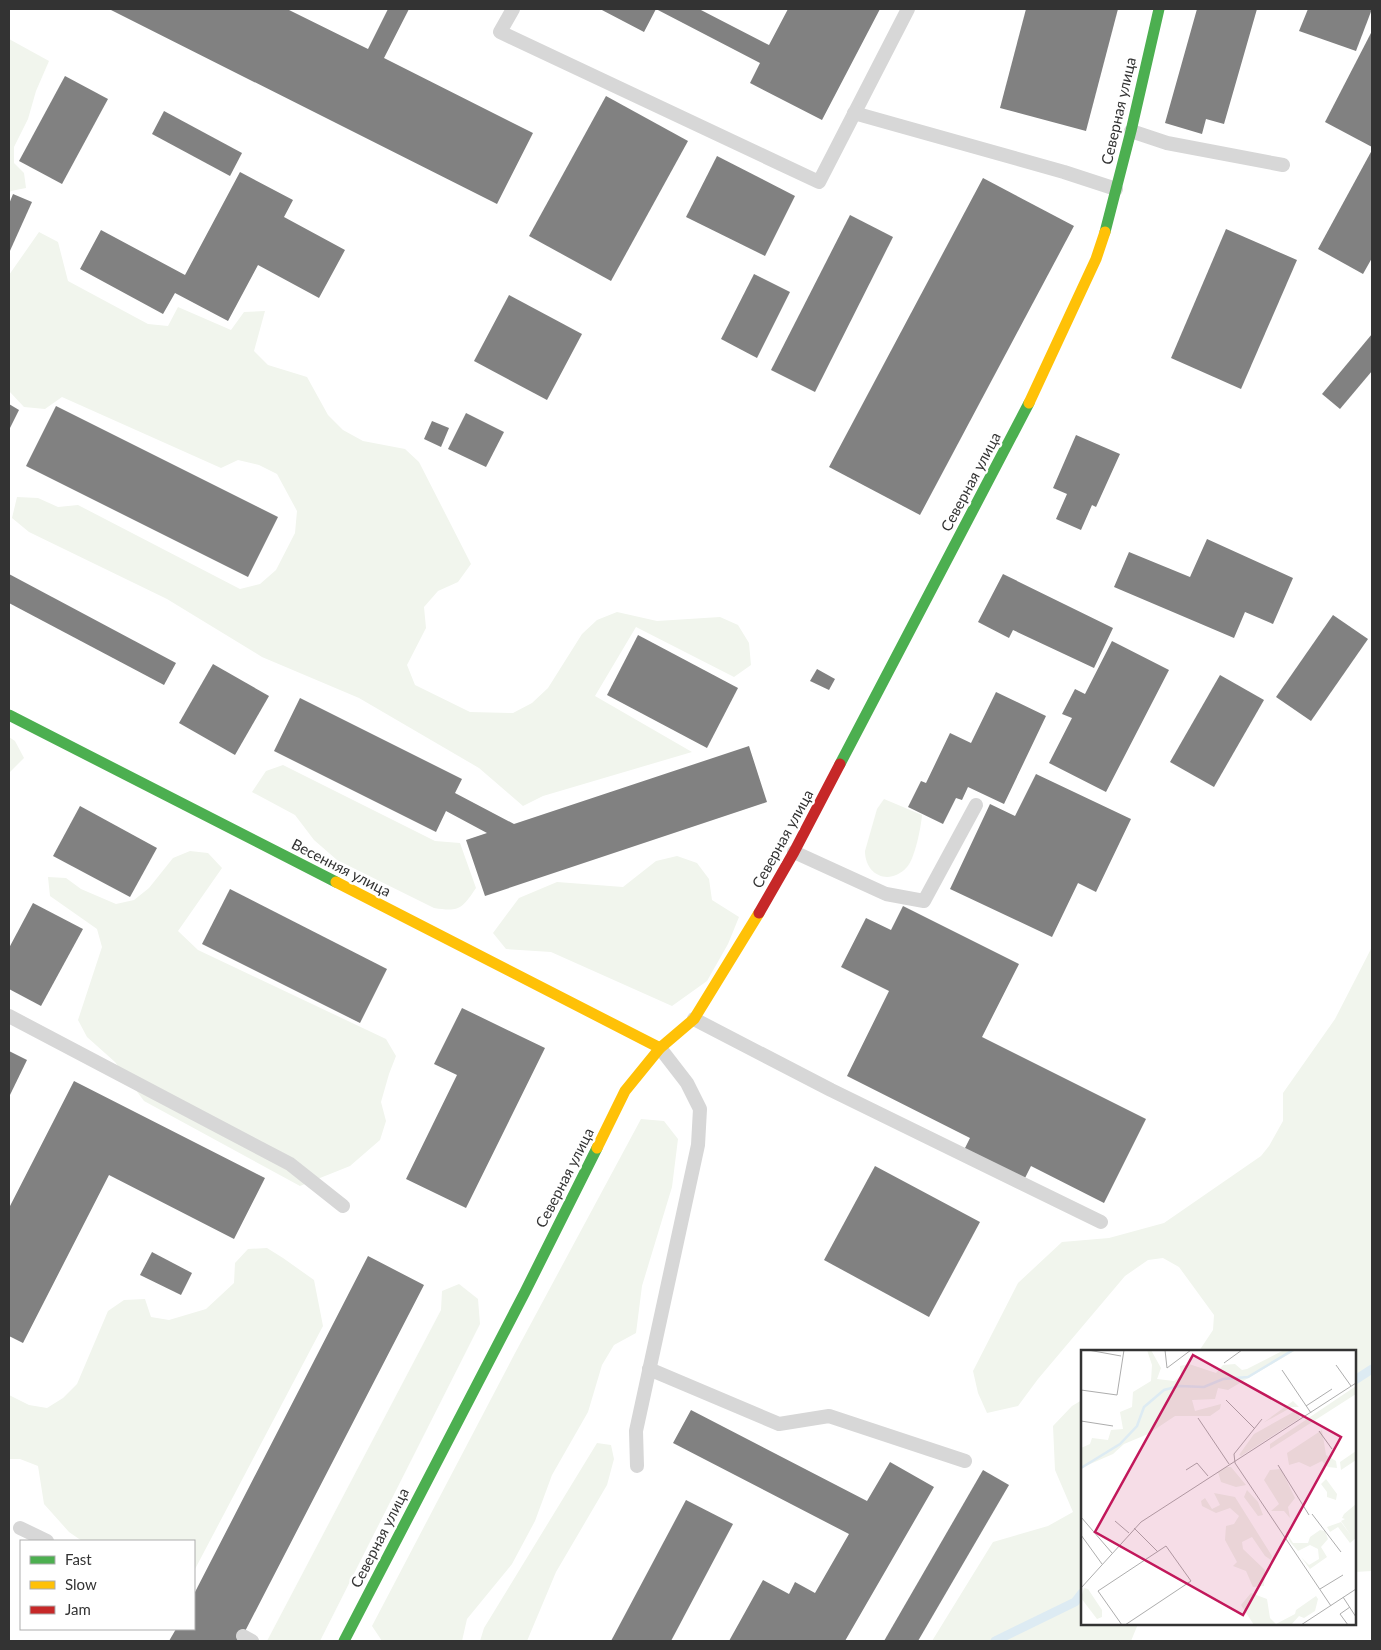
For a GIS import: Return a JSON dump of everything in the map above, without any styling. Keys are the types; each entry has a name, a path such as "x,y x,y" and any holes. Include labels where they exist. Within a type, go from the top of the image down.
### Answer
{"street":[{"name":"Северная улица","path":"344,1641 525,1292 625,1091 660,1048 694,1019 742,944 794,852 1031,400 1103,240 1131,131 1159,9"},
{"name":"Весенняя улица","path":"9,715 660,1048"}],"lane":[{"path":"513,9 500,32 819,182 908,9"},
{"path":"854,112 1064,172 1116,189"},
{"path":"1131,131 1167,143 1283,165"},
{"path":"794,852 886,894 924,901 976,806"},
{"path":"9,1016 290,1164 343,1206"},
{"path":"694,1019 831,1090 1101,1222"},
{"path":"638,1466 636,1431 698,1145 700,1109 687,1083 660,1048"},
{"path":"649,1369 779,1424 829,1416 965,1461"},
{"path":"20,1528 44,1540"}],"shaded area":[{"path":"9,39 49,61 36,91 28,119 14,147 14,163 24,173 26,188 9,193"},
{"path":"39,232 58,242 68,281 148,324 168,326 178,307 231,330 244,312 265,311 254,351 268,365 307,377 328,415 343,430 363,441 405,449 419,462 471,564 458,582 438,591 424,607 426,628 407,665 415,685 470,712 513,713 532,703 548,688 582,634 597,620 617,612 657,621 720,617 738,625 749,643 751,665 734,677 636,627 595,696 692,752 543,796 523,806 479,768 359,698 262,657 167,599 29,532 12,518 17,497 38,498 58,507 78,505 240,589 260,584 276,570 295,533 297,511 277,474 259,465 238,460 221,468 62,397 45,409 24,407 9,391 9,275"},
{"path":"9,737 15,741 24,758 9,773"},
{"path":"283,765 435,841 460,843 476,888 463,905 455,909 434,908 337,860 314,840 295,815 252,792 266,771"},
{"path":"884,799 922,815 917,842 910,863 900,873 886,877 880,876 869,867 865,851 877,809"},
{"path":"190,851 208,853 222,868 178,931 198,950 386,1039 396,1056 381,1102 386,1121 380,1140 350,1166 300,1186 144,1101 115,1062 87,1037 78,1020 102,947 97,929 50,896 48,877 66,878 81,889 116,904 134,900 149,888 173,858"},
{"path":"677,856 697,863 709,879 712,900 739,917 728,944 707,981 672,1006 551,952 506,949 493,933 519,898 557,882 623,887 656,861"},
{"path":"1372,947 1372,1571 1356,1572 1356,1350 1200,1350 1213,1330 1214,1315 1179,1267 1163,1258 1148,1260 1125,1276 1038,1379 1018,1406 987,1413 978,1393 973,1371 1018,1283 1062,1242 1109,1238 1164,1223 1261,1156 1283,1121 1283,1093 1335,1019"},
{"path":"641,1119 664,1121 678,1139 672,1187 642,1286 636,1333 614,1345 602,1365 588,1412 552,1475 535,1521 512,1564 467,1619 462,1641 382,1641 372,1626 514,1355"},
{"path":"267,1248 314,1280 323,1326 195,1569 195,1540 81,1540 69,1532 44,1504 38,1466 20,1459 9,1459 9,1395 29,1405 47,1408 63,1398 77,1384 108,1311 124,1300 145,1299 151,1317 169,1320 206,1309 234,1283 235,1263 248,1249"},
{"path":"459,1284 478,1299 480,1324 320,1641 267,1641 441,1310 442,1291"},
{"path":"1081,1401 1081,1625 1138,1625 1131,1641 932,1641 993,1542 1048,1526 1073,1512 1055,1470 1053,1426 1072,1406"},
{"path":"597,1443 611,1445 614,1459 607,1485 556,1572 527,1641 480,1641 484,1628"}],"building":[{"path":"109,9 287,9 368,49 388,9 409,9 384,58 533,133 497,204"},
{"path":"600,9 656,9 644,32"},
{"path":"656,9 699,9 769,45 788,9 880,9 822,120 750,83 760,63"},
{"path":"1026,9 1118,9 1086,131 1000,108"},
{"path":"1197,9 1257,9 1224,124 1206,119 1202,134 1165,123"},
{"path":"1308,9 1372,9 1356,51 1299,31"},
{"path":"1372,31 1372,147 1325,122"},
{"path":"65,76 108,99 62,184 19,161"},
{"path":"606,96 688,141 611,281 529,236"},
{"path":"164,111 242,153 230,176 152,134"},
{"path":"1372,150 1372,258 1363,274 1318,249"},
{"path":"717,156 795,196 765,256 686,217"},
{"path":"240,172 293,200 284,217 345,250 319,298 258,265 228,321 175,293 163,314 80,269 101,230 185,275"},
{"path":"983,178 1074,226 920,515 829,467"},
{"path":"13,194 32,202 9,253 9,204"},
{"path":"850,215 893,237 815,392 771,370"},
{"path":"1226,229 1297,260 1241,389 1171,358"},
{"path":"754,274 790,292 757,358 721,339"},
{"path":"509,295 582,334 547,400 474,361"},
{"path":"1372,334 1372,371 1340,409 1322,394"},
{"path":"9,404 19,410 9,430"},
{"path":"56,406 278,517 248,577 26,466"},
{"path":"466,413 504,432 486,467 448,449"},
{"path":"432,421 449,428 441,447 424,439"},
{"path":"1076,435 1120,454 1096,507 1092,505 1081,530 1056,519 1067,494 1053,488"},
{"path":"1207,539 1293,578 1273,624 1245,612 1234,638 1114,587 1129,552 1190,577"},
{"path":"9,574 176,663 164,685 9,603"},
{"path":"1003,574 1113,628 1094,668 1013,630 1009,638 978,622"},
{"path":"1333,615 1368,639 1311,721 1276,697"},
{"path":"638,635 738,688 707,748 607,695"},
{"path":"1112,641 1169,670 1106,792 1049,763 1072,718 1062,714 1075,689 1085,694"},
{"path":"213,664 269,696 235,755 179,723"},
{"path":"817,669 835,679 829,690 810,681"},
{"path":"1220,675 1264,700 1214,787 1170,762"},
{"path":"996,692 1046,716 1004,804 968,787 962,800 956,798 943,824 908,807 921,781 926,783 950,733 971,743"},
{"path":"300,698 462,779 455,793 514,824 749,746 767,802 485,896 466,840 487,833 446,811 436,832 274,751"},
{"path":"1036,774 1131,819 1096,892 1078,883 1052,937 950,889 990,804 1015,816"},
{"path":"80,806 157,848 130,897 53,856"},
{"path":"230,889 387,969 360,1023 202,944"},
{"path":"33,903 83,929 41,1006 9,989 9,948"},
{"path":"903,906 1019,964 982,1037 1146,1119 1104,1203 1031,1166 1024,1180 964,1150 970,1138 847,1076 889,991 841,967 866,918 891,930"},
{"path":"462,1008 545,1048 466,1208 406,1179 457,1075 434,1064"},
{"path":"9,1051 27,1060 9,1097"},
{"path":"74,1081 265,1178 234,1239 109,1175 23,1343 9,1336 9,1208"},
{"path":"875,1166 980,1222 929,1317 824,1260"},
{"path":"152,1252 192,1273 181,1295 140,1275"},
{"path":"368,1256 424,1285 240,1641 169,1641 175,1630 195,1630 195,1592"},
{"path":"691,1410 867,1501 890,1462 934,1487 845,1641 729,1641 763,1580 789,1594 795,1582 815,1593 849,1534 673,1443"},
{"path":"983,1470 1009,1485 918,1641 884,1641"},
{"path":"686,1500 733,1524 671,1641 611,1641"}],"waterway":[{"path":"1356,1379 1372,1369"},
{"path":"995,1641 1075,1602 1081,1594"}],"traffic: fast":[{"path":"1105,232 1159,9"},
{"path":"840,764 1029,403"},
{"path":"9,715 336,882"},
{"path":"344,1641 525,1292 597,1148"}],"traffic: slow":[{"path":"1029,403 1096,259 1105,232"},
{"path":"336,882 660,1048"},
{"path":"597,1148 625,1091 660,1048 694,1019 759,913"}],"traffic: jam":[{"path":"759,913 794,852 840,764"}]}
